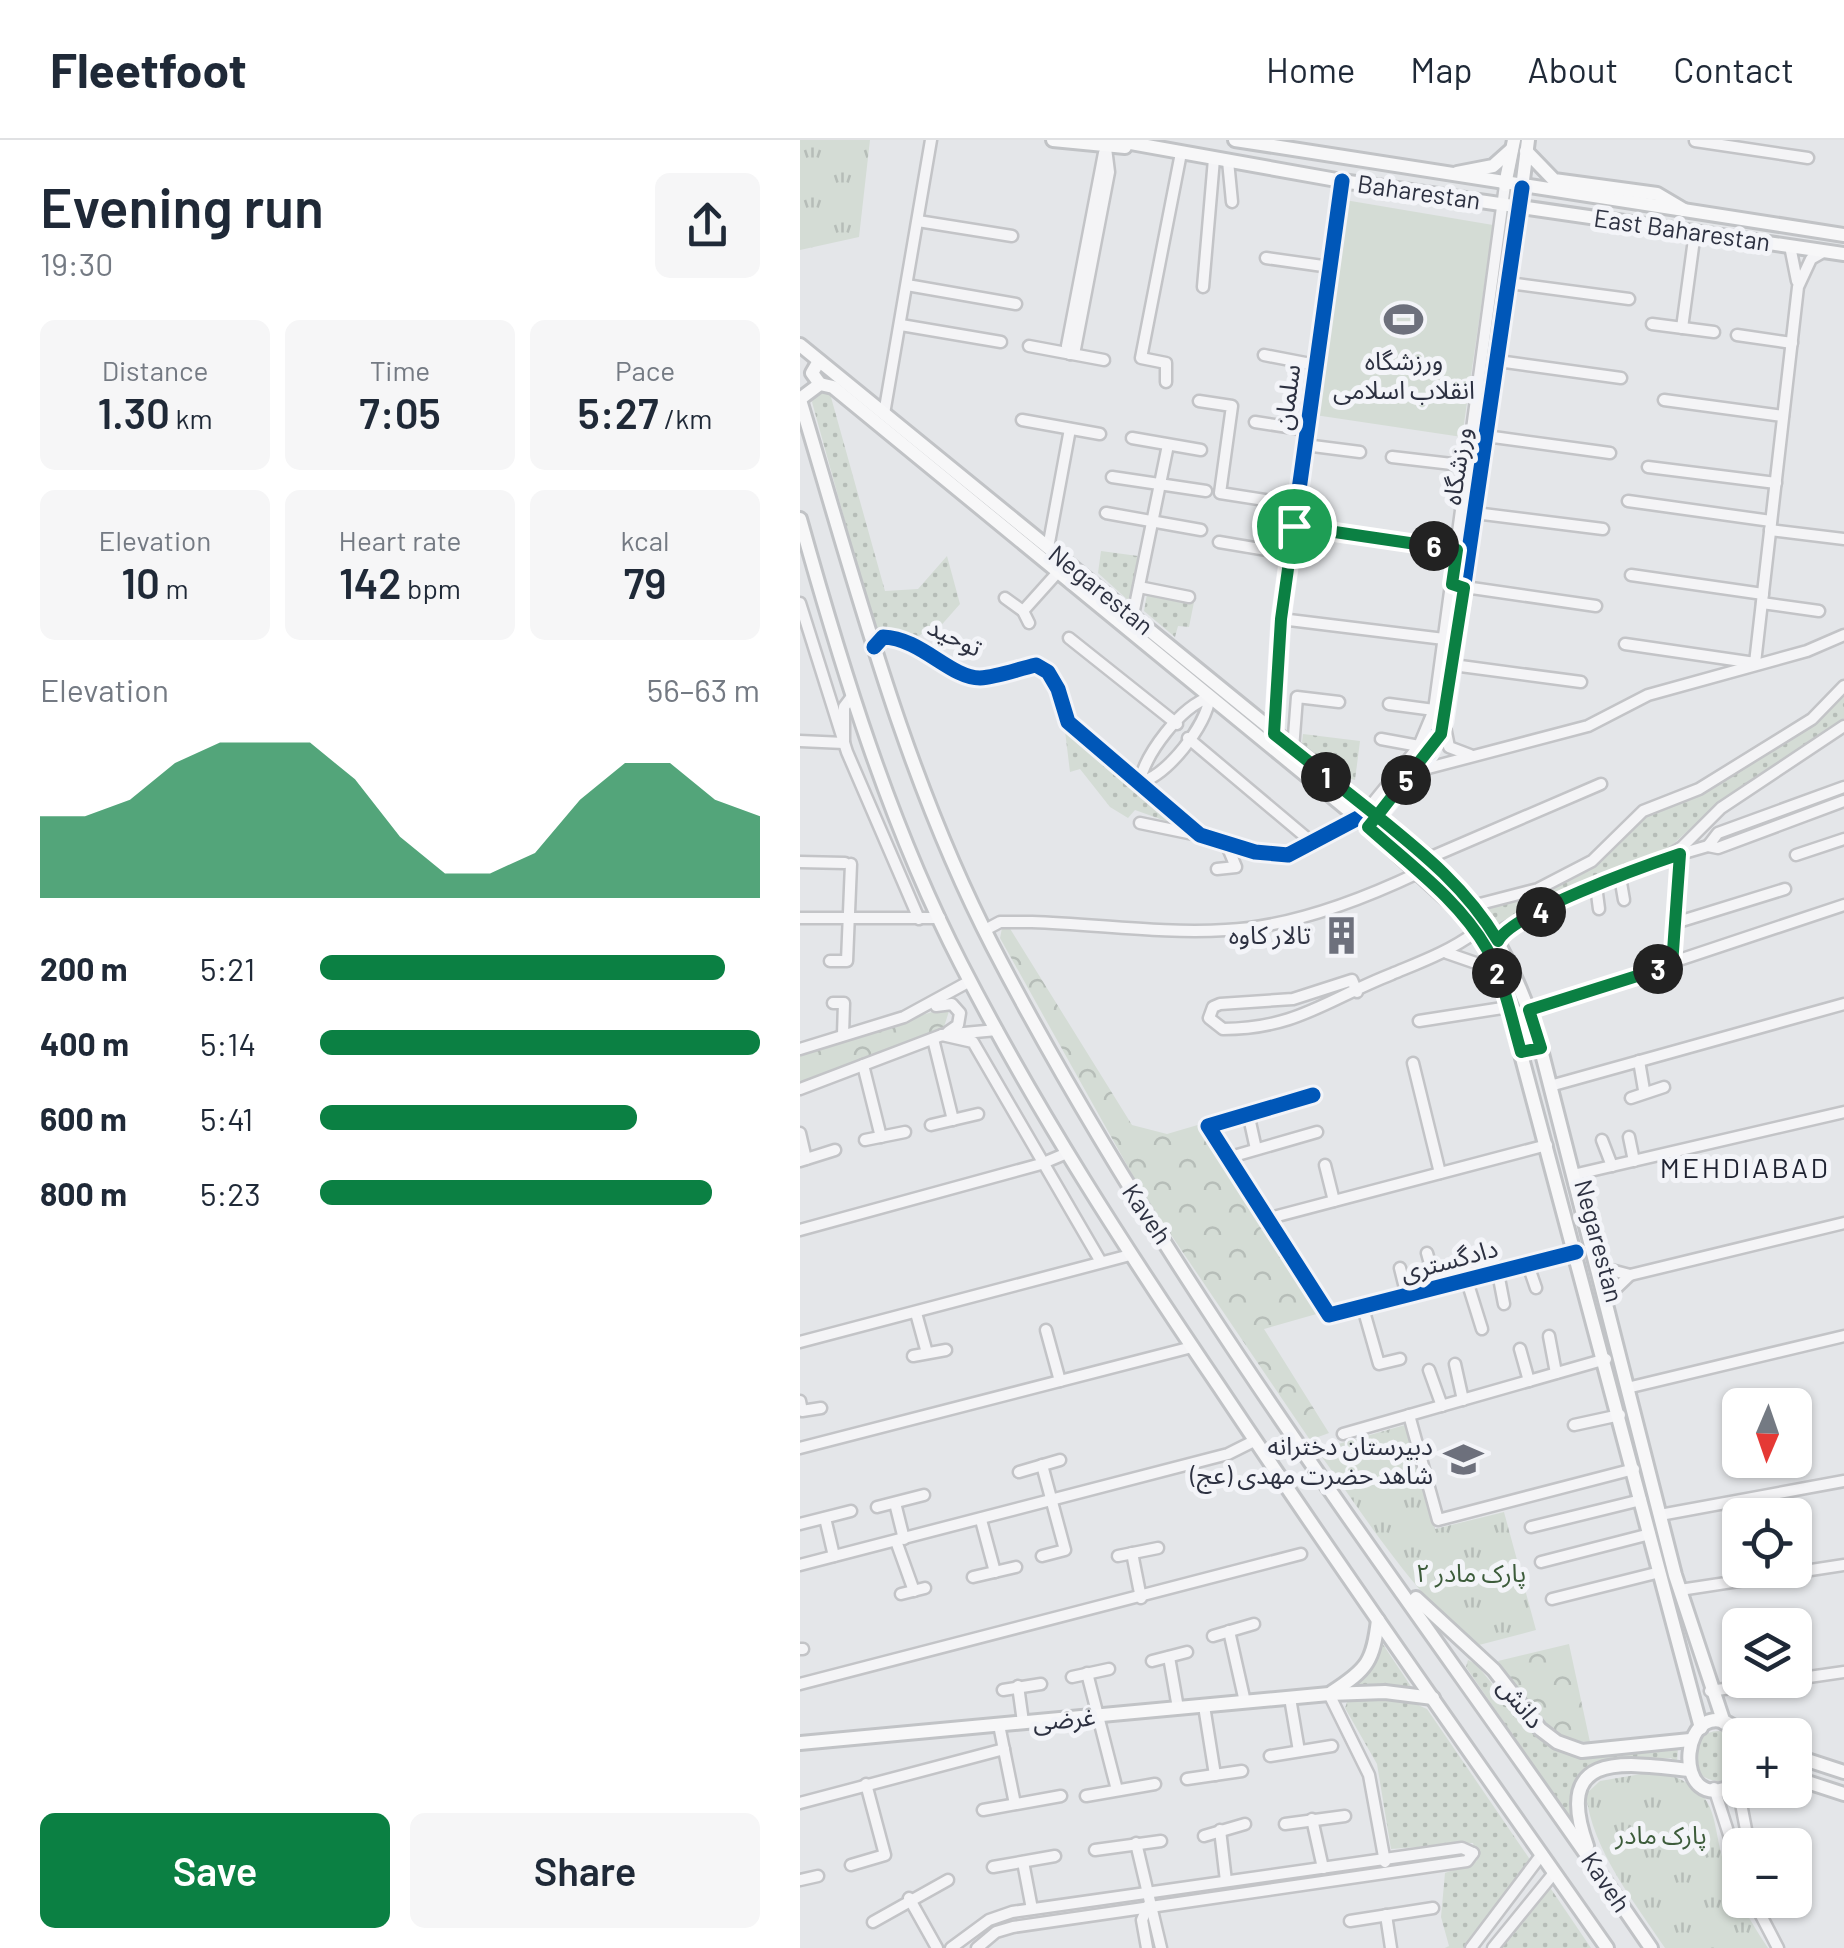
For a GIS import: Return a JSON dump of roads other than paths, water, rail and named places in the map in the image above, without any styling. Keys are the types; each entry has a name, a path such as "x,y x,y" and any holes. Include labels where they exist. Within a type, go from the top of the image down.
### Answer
{"main road":[{"name":"Baharestan","path":"1054,140 1142,146 1519,207"},
{"name":"Baharestan","path":"1235,140 1522,188"},
{"path":"1436,174 1493,166 1520,145"},
{"path":"1505,186 1520,145"},
{"path":"1520,145 1522,188"},
{"path":"1520,145 1554,180 1657,194 1690,214"},
{"name":"East Baharestan","path":"1522,188 1844,235"},
{"name":"East Baharestan","path":"1519,207 1844,254"},
{"name":"Negarestan","path":"800,344 1048,548 1210,697 1368,818 1429,858 1476,905 1498,941 1529,1010 1541,1048 1627,1388 1628,1415"},
{"path":"800,399 820,384 812,373 820,360"},
{"name":"Negarestan","path":"820,384 833,387 1058,572 1129,621 1274,734 1368,818 1476,932 1496,970 1508,1007 1606,1359 1628,1415 1710,1691 1722,1718"},
{"name":"Kaveh","path":"800,399 874,647 928,805 985,930 1120,1174 1651,1948"},
{"path":"800,437 815,449"},
{"name":"Kaveh","path":"800,520 804,547 853,695 940,918 997,1030 1067,1153 1192,1348 1607,1948"},
{"path":"800,530 804,547"},
{"path":"1521,1052 1541,1048"},
{"name":"Negarestan","path":"1633,1435 1634,1470 1701,1728"},
{"name":"دانش","path":"1388,1569 1494,1670 1540,1730 1557,1742 1582,1751 1690,1740"},
{"path":"1329,1694 1355,1677 1374,1656 1378,1620"},
{"name":"غرضی","path":"800,1743 1329,1694 1385,1692 1433,1698"},
{"path":"1689,1770 1690,1740 1701,1728 1722,1723"},
{"path":"1812,1762 1844,1772"},
{"path":"1593,1862 1575,1802 1581,1782 1596,1770 1624,1766 1689,1770 1714,1788 1722,1786"},
{"path":"1812,1784 1844,1794"}],"street":[{"path":"884,414 931,140"},
{"path":"1695,141 1757,144 1808,158"},
{"path":"1070,354 1067,346 1110,144"},
{"path":"1166,382 1166,363 1141,358 1180,153"},
{"path":"1221,160 1232,202"},
{"path":"1203,287 1221,160"},
{"name":"سلمان","path":"1274,734 1281,619 1342,181"},
{"name":"ورزشگاه","path":"1368,818 1429,754 1444,722 1453,665 1457,550 1505,186"},
{"name":"ورزشگاه","path":"1368,818 1419,746 1434,710 1444,639 1475,513 1522,188"},
{"path":"918,221 1012,236"},
{"path":"1682,328 1695,232"},
{"path":"1755,663 1798,287 1790,246"},
{"path":"1798,287 1811,259 1825,251"},
{"path":"1266,258 1330,267"},
{"path":"1509,283 1629,299"},
{"path":"907,285 1016,304"},
{"path":"1652,324 1714,332"},
{"path":"901,326 1002,342"},
{"path":"1737,336 1792,343"},
{"path":"1029,346 1104,360"},
{"path":"1264,355 1316,365"},
{"path":"1498,361 1621,378"},
{"path":"1664,400 1783,416"},
{"path":"1199,401 1232,406 1220,493 1297,505"},
{"path":"1022,420 1100,434"},
{"path":"1256,422 1308,430"},
{"path":"1048,548 1070,428"},
{"path":"1486,436 1610,453"},
{"path":"1132,438 1201,450"},
{"path":"1129,621 1168,444"},
{"path":"1305,445 1360,452"},
{"path":"1392,457 1469,466"},
{"path":"1648,468 1776,483"},
{"path":"1112,477 1206,491"},
{"path":"1628,501 1844,539"},
{"path":"1106,513 1201,530"},
{"path":"1475,513 1603,528"},
{"path":"1294,526 1457,550"},
{"path":"1219,542 1290,554"},
{"path":"1023,611 1058,572"},
{"path":"1631,575 1819,612"},
{"path":"1139,587 1189,597"},
{"path":"1458,587 1596,606"},
{"path":"1005,598 1023,611 1030,623"},
{"path":"800,603 844,742 919,919"},
{"path":"1281,619 1444,639"},
{"path":"1412,772 1588,726 1648,695 1807,651 1844,634"},
{"name":"توحید","path":"874,647 883,637 892,637 930,652 962,674 979,678 1036,665 1048,672 1058,689 1068,722 1139,783"},
{"path":"1069,638 1177,724"},
{"path":"1625,644 1755,663"},
{"path":"1453,665 1581,682"},
{"path":"1476,905 1538,888 1592,861 1643,812 1699,789 1795,730 1844,686"},
{"path":"844,742 844,707 853,695"},
{"path":"1210,697 1207,714 1156,779 1139,783 1143,766 1194,702 1210,697"},
{"path":"1293,750 1297,697 1339,702"},
{"path":"1389,704 1434,710"},
{"path":"1444,722 1449,747 1476,756"},
{"path":"1662,860 1682,847 1721,808 1844,726"},
{"path":"1188,738 1314,844"},
{"path":"1381,740 1419,746"},
{"path":"800,741 844,742"},
{"path":"1139,783 1200,835"},
{"path":"1429,858 1601,784"},
{"path":"1708,846 1718,833 1844,787"},
{"path":"1498,941 1504,928 1596,886 1680,854 1708,846 1718,848 1844,801"},
{"path":"1140,823 1288,854 1368,818"},
{"path":"1216,869 1236,866 1226,843"},
{"path":"1796,855 1843,843"},
{"path":"1672,965 1680,854"},
{"path":"800,862 848,864 847,961 830,961"},
{"path":"985,930 1000,922 1032,922 1227,930 1300,915 1383,889 1418,873"},
{"path":"1620,877 1624,900"},
{"path":"1596,886 1600,909"},
{"path":"1675,924 1785,889"},
{"path":"1529,1010 1844,905"},
{"path":"800,918 940,918"},
{"path":"1357,992 1352,980 1293,998 1220,1004 1213,1007 1210,1018 1223,1029 1270,1027 1319,1011 1446,954 1476,932"},
{"path":"1446,954 1496,970"},
{"path":"800,1049 930,1006 970,981"},
{"path":"833,1003 844,1003 844,1035"},
{"path":"800,1089 938,1037 958,1024 960,1013 952,1004 930,1006"},
{"path":"1550,1086 1844,1004"},
{"path":"1419,1020 1508,1007"},
{"path":"938,1037 997,1030"},
{"path":"938,1037 952,1120"},
{"path":"938,1037 973,1042 1041,1164 1102,1262"},
{"path":"1638,1060 1644,1090"},
{"path":"1413,1063 1440,1174"},
{"path":"863,1065 882,1137"},
{"path":"1631,1098 1644,1090 1664,1087"},
{"path":"1313,1094 1208,1126 1266,1220 1547,1145"},
{"path":"1573,1175 1844,1112"},
{"path":"930,1125 978,1114"},
{"path":"1248,1114 1256,1150"},
{"path":"865,1140 905,1132"},
{"path":"1228,1158 1317,1132"},
{"path":"800,1133 803,1159 835,1150"},
{"path":"1628,1137 1634,1161"},
{"path":"1602,1140 1612,1166"},
{"path":"800,1230 1041,1164 1067,1153"},
{"path":"1325,1165 1334,1202"},
{"name":"دادگستری","path":"1266,1220 1328,1315 1576,1252"},
{"path":"1596,1266 1630,1275 1844,1223"},
{"path":"1427,1253 1436,1289"},
{"path":"800,1342 1130,1254"},
{"path":"1528,1265 1536,1288"},
{"path":"1400,1268 1408,1296"},
{"path":"1498,1272 1504,1304"},
{"path":"1604,1300 1630,1275"},
{"path":"1467,1280 1482,1330"},
{"path":"1363,1308 1378,1364 1400,1359"},
{"path":"916,1314 928,1353"},
{"path":"1046,1330 1060,1381"},
{"path":"1549,1336 1556,1373"},
{"path":"1627,1388 1844,1336"},
{"path":"800,1448 1192,1348"},
{"path":"914,1356 946,1350"},
{"path":"1520,1350 1530,1381"},
{"path":"1343,1434 1606,1359"},
{"path":"1455,1364 1463,1400"},
{"path":"1429,1370 1442,1406"},
{"path":"800,1401 802,1411 821,1408"},
{"path":"1409,1415 1438,1520 1634,1470"},
{"path":"1574,1425 1628,1415"},
{"path":"800,1565 1228,1454 1254,1441"},
{"path":"1019,1472 1060,1460"},
{"path":"1042,1466 1065,1550"},
{"path":"1660,1515 1844,1481"},
{"path":"876,1507 924,1495"},
{"path":"1531,1527 1641,1500"},
{"path":"894,1503 900,1540 919,1589 901,1594"},
{"path":"800,1524 852,1511"},
{"path":"825,1518 834,1556"},
{"path":"981,1520 995,1572"},
{"path":"1540,1562 1650,1534"},
{"path":"1042,1556 1081,1546"},
{"path":"1118,1556 1158,1548"},
{"path":"1132,1553 1140,1598"},
{"path":"800,1684 1301,1554"},
{"path":"1680,1590 1844,1565"},
{"path":"973,1577 1016,1567"},
{"path":"1552,1599 1660,1572"},
{"path":"1214,1636 1254,1624"},
{"path":"1229,1631 1245,1702"},
{"path":"1152,1661 1187,1652"},
{"path":"1169,1657 1178,1708"},
{"path":"1072,1677 1109,1669"},
{"path":"1812,1677 1844,1672"},
{"path":"1087,1673 1117,1790"},
{"path":"1003,1690 1041,1684"},
{"path":"1018,1686 1024,1722"},
{"path":"1710,1691 1722,1689"},
{"path":"1329,1694 1366,1764 1386,1873"},
{"path":"1290,1698 1299,1752"},
{"path":"1204,1706 1215,1775"},
{"path":"999,1725 1015,1804"},
{"path":"1270,1756 1332,1746"},
{"path":"800,1803 1004,1749"},
{"path":"1188,1778 1242,1771"},
{"path":"851,1865 885,1856 866,1784"},
{"path":"1086,1796 1155,1784"},
{"path":"1714,1788 1727,1828"},
{"path":"983,1810 1062,1796"},
{"path":"1285,1824 1345,1816"},
{"path":"1312,1819 1323,1868"},
{"path":"1204,1836 1245,1824"},
{"path":"1220,1830 1226,1881"},
{"path":"1095,1850 1161,1841"},
{"path":"1136,1843 1144,1892 1156,1916 1161,1948"},
{"path":"952,1948 989,1920 1032,1909 1462,1848 1473,1853 1467,1860 1013,1927 996,1932 977,1948"},
{"path":"1471,1948 1542,1854"},
{"path":"993,1868 1055,1856"},
{"path":"1023,1862 1032,1909"},
{"path":"1493,1948 1554,1873"},
{"path":"1526,1875 1537,1879 1540,1890"},
{"path":"800,1880 818,1876"},
{"path":"873,1922 909,1898 948,1880"},
{"path":"909,1898 937,1948"},
{"path":"1147,1948 1142,1920 1148,1906"},
{"path":"1350,1921 1433,1908"},
{"path":"1386,1915 1392,1948"},
{"path":"1762,1918 1778,1948"},
{"path":"1766,1918 1768,1929"}],"place":[{"name":"ورزشگاه انقلاب اسلامی","path":"1404,320"},
{"name":"تالار کاوه","path":"1341,935"},
{"name":"دبیرستان دخترانه شاهد حضرت مهدی (عج)","path":"1463,1460"}],"district":[{"name":"MEHDIABAD","path":"1745,1168"}],"park label":[{"name":"پارک مادر ۲","path":"1471,1573"},
{"name":"پارک مادر","path":"1661,1835"}]}
